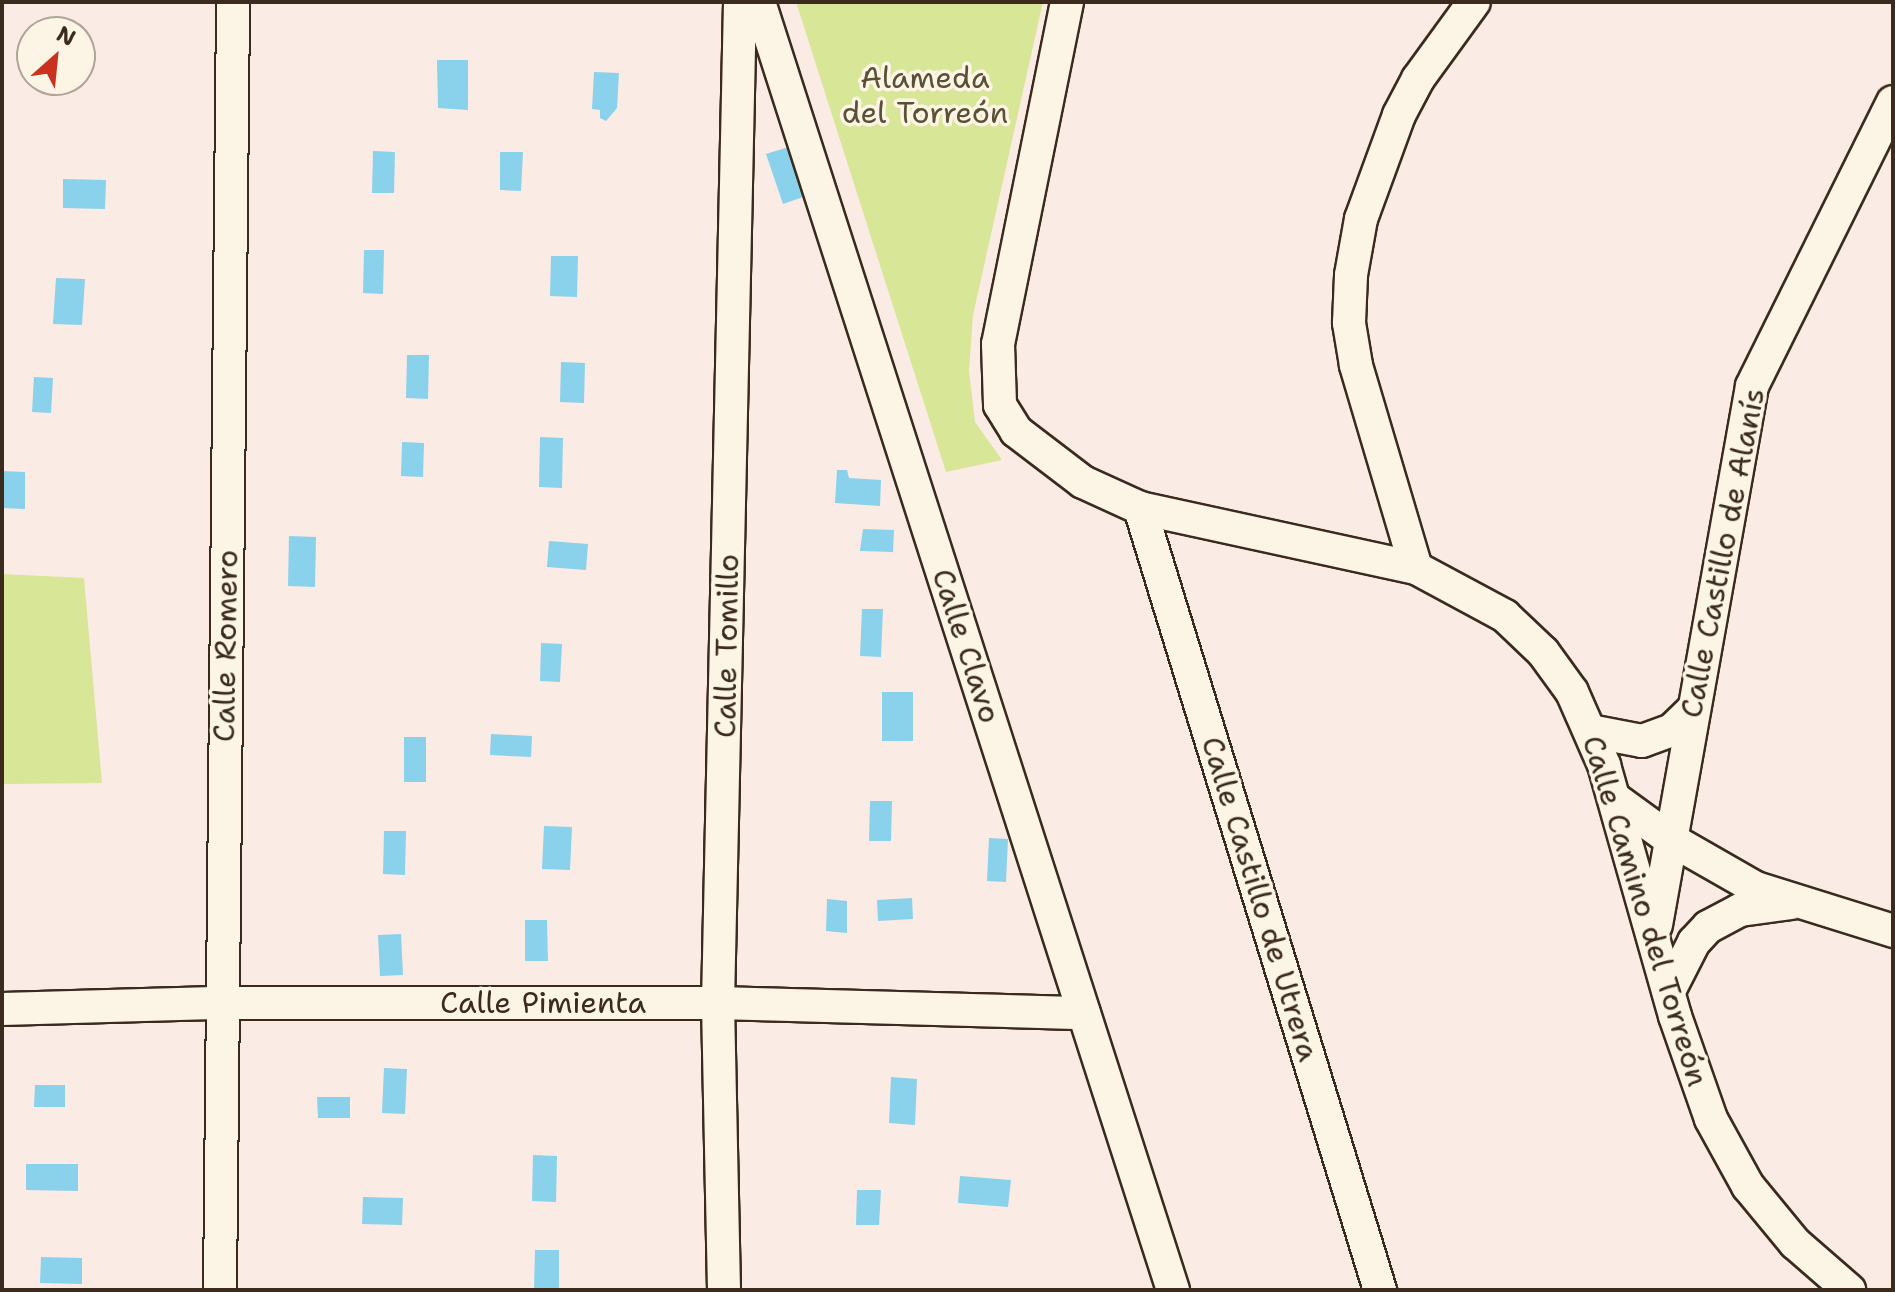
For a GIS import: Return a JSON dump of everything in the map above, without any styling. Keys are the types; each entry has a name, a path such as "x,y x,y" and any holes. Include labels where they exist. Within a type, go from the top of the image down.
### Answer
{"street":[{"name":"Calle Romero","path":"220,1290 233,2"},
{"name":"Calle Tomillo","path":"724,1290 718,1003 740,2"},
{"name":"Calle Clavo","path":"759,2 1173,1290"},
{"name":"Calle Camino del Torreón","path":"1067,2 1036,139 995,373 1000,405 1016,431 1042,456 1083,482 1140,508 1416,568 1505,616 1543,652 1572,692 1615,799 1669,991 1711,1119 1748,1186 1795,1243 1849,1290"},
{"path":"1416,568 1356,365 1349,323 1351,275 1361,219 1399,115 1418,79 1474,2"},
{"name":"Calle Castillo de Alanís","path":"1654,937 1752,386 1893,102"},
{"name":"Calle Castillo de Utrera","path":"1140,508 1380,1290"},
{"path":"1590,731 1642,741 1672,730 1692,711"},
{"path":"1615,799 1670,839 1756,888 1893,931"},
{"path":"1669,991 1708,927 1740,910 1794,902"},
{"name":"Calle Pimienta","path":"2,1009 223,1003 718,1003 1084,1013"}],"green space":[{"name":"Alameda del Torreón","path":"796,2 1043,2 973,315 969,371 975,422 1002,460 946,472"},
{"path":"2,574 84,578 102,783 2,784"}],"water":[{"path":"437,60 468,60 468,110 438,108"},
{"path":"594,72 619,73 617,108 606,121 600,118 600,110 592,109"},
{"path":"792,146 809,195 783,204 766,154"},
{"path":"373,151 395,152 394,193 372,193"},
{"path":"500,152 523,152 521,191 500,190"},
{"path":"63,179 106,180 105,209 63,208"},
{"path":"364,250 384,250 383,294 363,293"},
{"path":"551,256 578,256 577,297 550,296"},
{"path":"56,278 85,279 82,325 53,324"},
{"path":"407,355 429,355 428,399 406,398"},
{"path":"561,362 585,363 584,403 560,402"},
{"path":"34,377 53,378 51,413 32,412"},
{"path":"540,437 563,438 562,488 539,487"},
{"path":"402,442 424,443 423,477 401,476"},
{"path":"837,470 847,470 849,478 881,480 880,506 835,503"},
{"path":"2,471 25,472 25,509 2,508"},
{"path":"863,529 894,530 893,552 860,551"},
{"path":"289,536 316,537 315,587 288,586"},
{"path":"549,541 588,544 586,570 547,567"},
{"path":"862,609 883,609 881,657 860,656"},
{"path":"541,643 562,644 560,682 540,681"},
{"path":"882,692 913,692 913,741 882,741"},
{"path":"491,734 532,736 531,757 490,755"},
{"path":"404,737 426,737 426,782 404,782"},
{"path":"870,801 892,801 891,841 869,841"},
{"path":"544,826 572,827 570,870 542,869"},
{"path":"384,831 406,831 405,875 383,874"},
{"path":"989,838 1008,839 1006,882 987,881"},
{"path":"912,898 913,919 878,921 877,900"},
{"path":"827,899 847,901 847,933 826,931"},
{"path":"525,920 547,920 548,961 525,961"},
{"path":"401,934 403,975 380,976 378,935"},
{"path":"384,1068 407,1069 405,1114 382,1113"},
{"path":"891,1077 917,1079 915,1125 889,1123"},
{"path":"35,1085 65,1085 65,1107 34,1107"},
{"path":"317,1097 350,1097 350,1118 318,1118"},
{"path":"533,1155 557,1156 556,1202 532,1201"},
{"path":"26,1164 78,1164 78,1191 26,1190"},
{"path":"960,1176 1011,1180 1008,1207 958,1203"},
{"path":"857,1190 881,1190 879,1225 856,1225"},
{"path":"363,1197 403,1198 402,1225 362,1224"},
{"path":"535,1250 559,1250 559,1290 534,1290"},
{"path":"41,1257 82,1258 82,1284 40,1283"}]}
